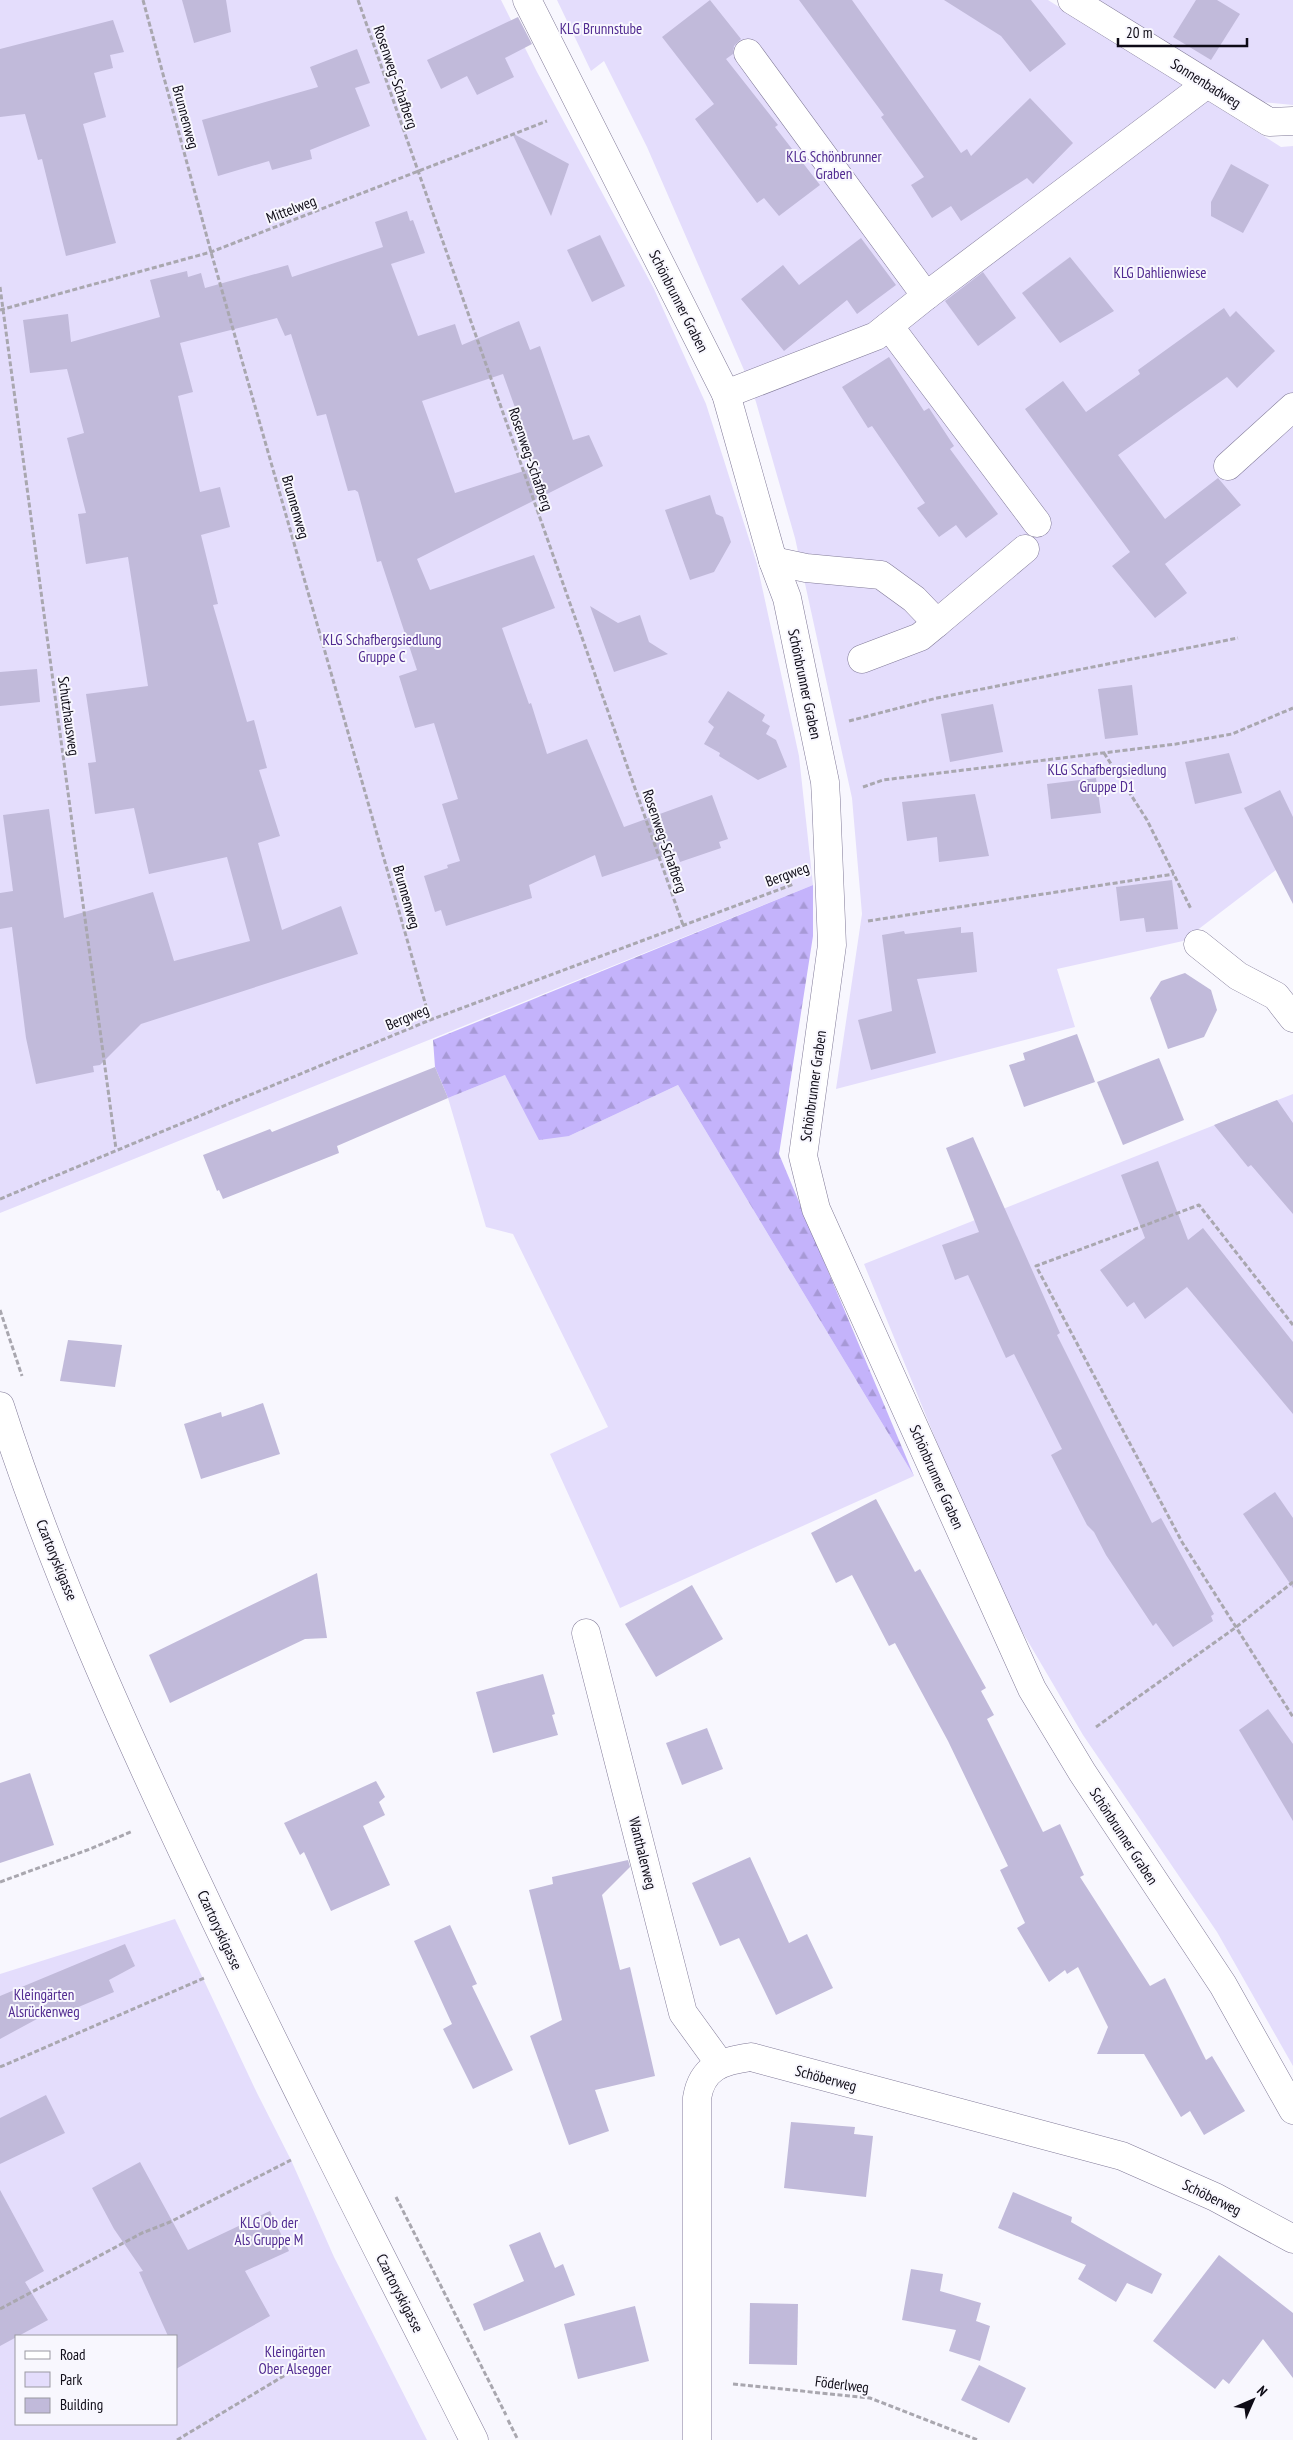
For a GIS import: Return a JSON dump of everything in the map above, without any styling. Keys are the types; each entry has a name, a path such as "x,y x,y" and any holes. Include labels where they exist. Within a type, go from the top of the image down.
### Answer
{"street":[{"name":"Schönbrunner Graben","path":"527,0 584,109 726,394 773,561 786,598 815,732 826,799 832,945 803,1156 816,1209 1032,1689 1082,1772 1223,1985 1293,2110"},
{"name":"Sonnenbadweg","path":"1072,0 1208,84 1281,121"},
{"path":"748,53 926,296"},
{"path":"726,394 876,336 926,296 1208,84"},
{"path":"889,326 1037,523"},
{"path":"1228,466 1293,407"},
{"path":"862,659 920,637 1025,549"},
{"path":"773,561 806,568 881,575 914,599 936,624"},
{"path":"1198,944 1238,976 1276,996 1293,1018"},
{"name":"Czartoryskigasse","path":"0,1406 53,1552 128,1734 236,1965 474,2440"},
{"name":"Wanthalerweg","path":"586,1633 683,2013 720,2064"},
{"name":"Schöberweg","path":"697,2440 697,2098 699,2085 707,2072 720,2064 734,2059 751,2057 1122,2156 1216,2197 1293,2239"}],"path":[{"name":"Brunnenweg","path":"143,0 211,252 430,1020"},
{"name":"Rosenweg-Schafberg","path":"358,0 683,925"},
{"name":"Mittelweg","path":"2,310 211,252 418,173 562,115 584,109"},
{"name":"Schutzhausweg","path":"0,287 116,1149"},
{"path":"815,732 841,722 938,698 1238,638"},
{"path":"826,799 884,780 1176,744 1232,734 1293,708"},
{"path":"1104,753 1147,820 1174,874 1201,930 1198,944"},
{"name":"Bergweg","path":"0,1199 116,1149 430,1020 829,871"},
{"path":"832,926 1174,874"},
{"path":"1293,1325 1199,1205 1036,1266 1182,1542 1293,1717"},
{"path":"0,1310 24,1381"},
{"path":"1099,1724 1235,1628 1293,1582"},
{"path":"0,1882 90,1849 136,1829"},
{"path":"0,2066 236,1965"},
{"path":"0,2309 142,2234 170,2222 291,2160 323,2140"},
{"path":"394,2195 518,2440"},
{"path":"177,2440 297,2368"},
{"name":"Föderlweg","path":"696,2380 870,2398 978,2440"}],"green space":[{"name":"KLG Schafbergsiedlung Gruppe C","path":"0,0 501,0 537,72 654,289 706,404 757,564 799,756 813,885 0,1213"},
{"path":"557,0 1048,0 1281,147 1293,146 1293,857 1183,941 1057,969 1075,1027 836,1089 862,914 852,798 795,538 756,402 744,370 647,147 604,61 591,71"},
{"path":"1090,0 1293,0 1293,105 1261,102"},
{"path":"813,885 813,936 779,1154 914,1476 678,1085 569,1136 539,1140 505,1075 448,1098 435,1067 433,1040"},
{"path":"505,1075 569,1136 678,1085 914,1476 620,1608 550,1454 608,1427 513,1234 486,1227 448,1098"},
{"path":"1293,1094 1293,2066 1217,1932 1083,1735 996,1587 864,1264"},
{"path":"175,1919 257,2093 291,2160 334,2257 427,2440 0,2440 0,1974"}],"building":[{"path":"182,0 226,0 231,32 194,43"},
{"path":"710,0 741,39 734,46 733,54 726,59 778,125 775,127 820,185 779,216 764,198 757,203 695,119 714,104 662,37"},
{"path":"799,0 852,0 961,153 967,149 971,156 1030,98 1073,143 1033,184 1027,178 961,221 951,206 932,218 911,185 924,177 881,117 884,115"},
{"path":"944,0 1031,0 1066,44 1030,72 1001,36"},
{"path":"1196,0 1217,0 1240,14 1211,60 1173,37"},
{"path":"518,17 532,44 505,58 514,77 477,95 467,76 441,89 427,60"},
{"path":"113,20 124,52 110,55 113,68 94,73 106,117 83,124 116,243 66,256 42,159 38,160 25,114 0,117 0,49"},
{"path":"357,49 370,83 355,88 370,126 310,150 312,159 272,170 269,161 218,176 202,120 318,87 310,67"},
{"path":"512,133 569,164 551,216"},
{"path":"1231,164 1269,185 1243,233 1211,216 1211,202"},
{"path":"407,211 410,221 413,220 425,253 391,264 418,336 455,324 462,345 519,321 530,350 540,346 573,440 589,435 603,466 417,559 430,590 534,555 555,608 502,628 529,704 531,703 547,754 587,739 624,827 712,795 728,839 719,842 721,848 680,862 676,852 602,877 595,855 529,885 532,898 446,926 441,910 435,912 424,876 448,868 447,865 460,861 442,804 458,799 434,723 415,728 399,676 417,670 381,561 377,562 358,492 355,490 348,491 326,414 317,416 291,334 285,336 277,318 180,343 193,392 178,396 200,492 220,487 230,527 201,535 218,604 213,605 247,722 254,720 267,768 259,770 280,836 258,843 282,930 341,906 358,954 141,1024 100,1065 93,1066 94,1072 36,1084 26,1038 12,927 0,929 0,893 13,891 3,815 49,809 64,918 153,892 174,961 250,941 227,857 149,874 134,808 95,814 88,763 96,762 86,694 148,686 128,557 86,564 78,514 86,513 67,438 84,433 67,369 30,373 23,320 68,314 71,342 160,317 150,280 187,271 188,277 201,273 205,288 288,265 292,277 383,247 375,222","holes":["503,374 532,455 529,457 533,468 455,493 422,401"]},
{"path":"600,235 625,286 592,302 567,250"},
{"path":"861,238 896,285 857,314 847,300 784,351 741,299 783,265 799,285"},
{"path":"1070,257 1114,311 1060,343 1022,293"},
{"path":"983,272 1016,318 978,346 945,301"},
{"path":"1224,308 1230,317 1236,311 1275,351 1237,388 1227,377 1118,455 1165,519 1218,478 1241,505 1165,564 1187,593 1155,618 1112,566 1130,552 1025,409 1063,381 1086,412 1140,374 1138,370"},
{"path":"889,357 924,411 929,408 954,446 950,449 998,514 966,538 956,525 939,537 917,508 925,503 872,426 868,428 842,387"},
{"path":"710,495 716,514 723,517 731,542 714,572 690,580 665,510"},
{"path":"590,606 618,623 640,615 649,642 668,654 614,672"},
{"path":"37,669 40,702 0,706 0,672"},
{"path":"1132,685 1138,735 1105,739 1098,689"},
{"path":"728,691 765,715 762,721 770,726 766,734 776,740 787,767 758,780 719,756 720,753 704,744 714,727 708,722"},
{"path":"993,704 1003,752 950,762 941,714"},
{"path":"1229,753 1242,793 1195,804 1185,762"},
{"path":"1096,778 1101,813 1051,819 1047,784"},
{"path":"1280,790 1293,817 1293,904 1244,808"},
{"path":"975,794 989,856 939,862 937,837 907,841 902,802"},
{"path":"1172,880 1178,929 1146,932 1144,918 1120,921 1116,887"},
{"path":"961,927 961,933 973,932 977,972 917,979 936,1053 871,1070 858,1020 892,1011 882,935 904,931 905,934"},
{"path":"1185,973 1211,990 1217,1010 1204,1037 1168,1049 1150,998 1161,981"},
{"path":"1077,1034 1095,1082 1024,1107 1009,1065 1025,1060 1023,1053"},
{"path":"1159,1058 1184,1120 1123,1145 1097,1082"},
{"path":"435,1067 448,1098 337,1146 339,1153 223,1199 219,1190 217,1191 203,1155 270,1129 272,1132"},
{"path":"1277,1100 1293,1123 1293,1214 1251,1165 1248,1167 1214,1125"},
{"path":"973,1137 1060,1333 1057,1335 1108,1437 1152,1523 1161,1518 1214,1614 1211,1616 1213,1621 1173,1647 1156,1623 1153,1626 1106,1555 1094,1532 1087,1525 1051,1455 1062,1449 1014,1354 1006,1358 968,1275 955,1280 942,1245 979,1232 946,1148"},
{"path":"1158,1161 1188,1240 1203,1228 1293,1342 1293,1414 1187,1287 1145,1319 1134,1302 1127,1307 1100,1270 1145,1238 1121,1175"},
{"path":"68,1340 122,1345 115,1387 60,1381"},
{"path":"263,1403 280,1454 201,1479 184,1424 221,1412 222,1417"},
{"path":"1275,1492 1293,1518 1293,1588 1243,1514"},
{"path":"876,1499 915,1572 920,1569 986,1688 981,1691 994,1715 987,1719 1043,1832 1060,1824 1084,1875 1080,1877 1150,1986 1165,1978 1206,2060 1212,2056 1245,2111 1204,2135 1190,2111 1181,2117 1144,2054 1097,2054 1108,2027 1078,1967 1067,1974 1065,1970 1049,1982 1017,1928 1025,1923 1000,1870 1008,1866 948,1741 895,1643 889,1646 852,1575 836,1583 811,1533"},
{"path":"317,1573 327,1638 305,1639 170,1703 149,1655"},
{"path":"692,1585 723,1639 656,1677 625,1624"},
{"path":"543,1674 555,1714 552,1715 558,1735 493,1753 476,1692"},
{"path":"1268,1709 1293,1744 1293,1821 1239,1730"},
{"path":"707,1728 723,1769 682,1785 666,1743"},
{"path":"30,1773 54,1845 0,1863 0,1783"},
{"path":"376,1781 385,1797 379,1802 385,1815 363,1826 390,1885 331,1911 304,1852 300,1855 284,1823"},
{"path":"750,1857 789,1943 807,1934 833,1988 776,2015 739,1938 720,1946 692,1883"},
{"path":"628,1860 630,1867 602,1895 620,1970 630,1967 655,2076 595,2090 609,2131 569,2145 530,2036 562,2020 529,1890 553,1884 552,1877"},
{"path":"450,1925 477,1984 472,1986 513,2070 473,2089 443,2029 452,2024 414,1941"},
{"path":"125,1944 135,1966 109,1980 114,1992 62,2014 59,2007 0,2039 0,1996"},
{"path":"46,2095 65,2133 0,2164 0,2118"},
{"path":"791,2122 855,2127 854,2134 873,2136 866,2197 784,2188"},
{"path":"140,2162 188,2250 270,2211 289,2251 245,2271 270,2316 178,2368 178,2335 168,2335 139,2272 143,2271 114,2229 92,2188"},
{"path":"0,2190 44,2271 25,2282 48,2320 20,2335 15,2335 15,2338 0,2346"},
{"path":"1013,2192 1072,2217 1071,2222 1162,2274 1152,2294 1127,2283 1116,2302 1078,2279 1086,2265 998,2228"},
{"path":"540,2232 555,2268 563,2264 575,2295 484,2331 473,2304 524,2281 509,2245"},
{"path":"1219,2255 1293,2313 1293,2378 1263,2339 1229,2384 1223,2379 1215,2389 1153,2341"},
{"path":"911,2269 943,2274 940,2291 981,2303 976,2321 990,2326 980,2361 949,2351 956,2330 902,2320"},
{"path":"750,2303 798,2304 797,2365 749,2364"},
{"path":"635,2306 649,2361 578,2379 564,2324"},
{"path":"979,2365 1026,2388 1009,2423 961,2400"}],"park label":[{"name":"KLG Brunnstube","path":"601,28"},
{"name":"KLG Schönbrunner Graben","path":"834,164"},
{"name":"KLG Dahlienwiese","path":"1160,272"},
{"name":"KLG Schafbergsiedlung Gruppe D1","path":"1107,778"},
{"name":"Kleingärten Alsrückenweg","path":"44,2002"},
{"name":"KLG Ob der Als Gruppe M","path":"269,2230"},
{"name":"Kleingärten Ober Alsegger","path":"295,2360"}]}
